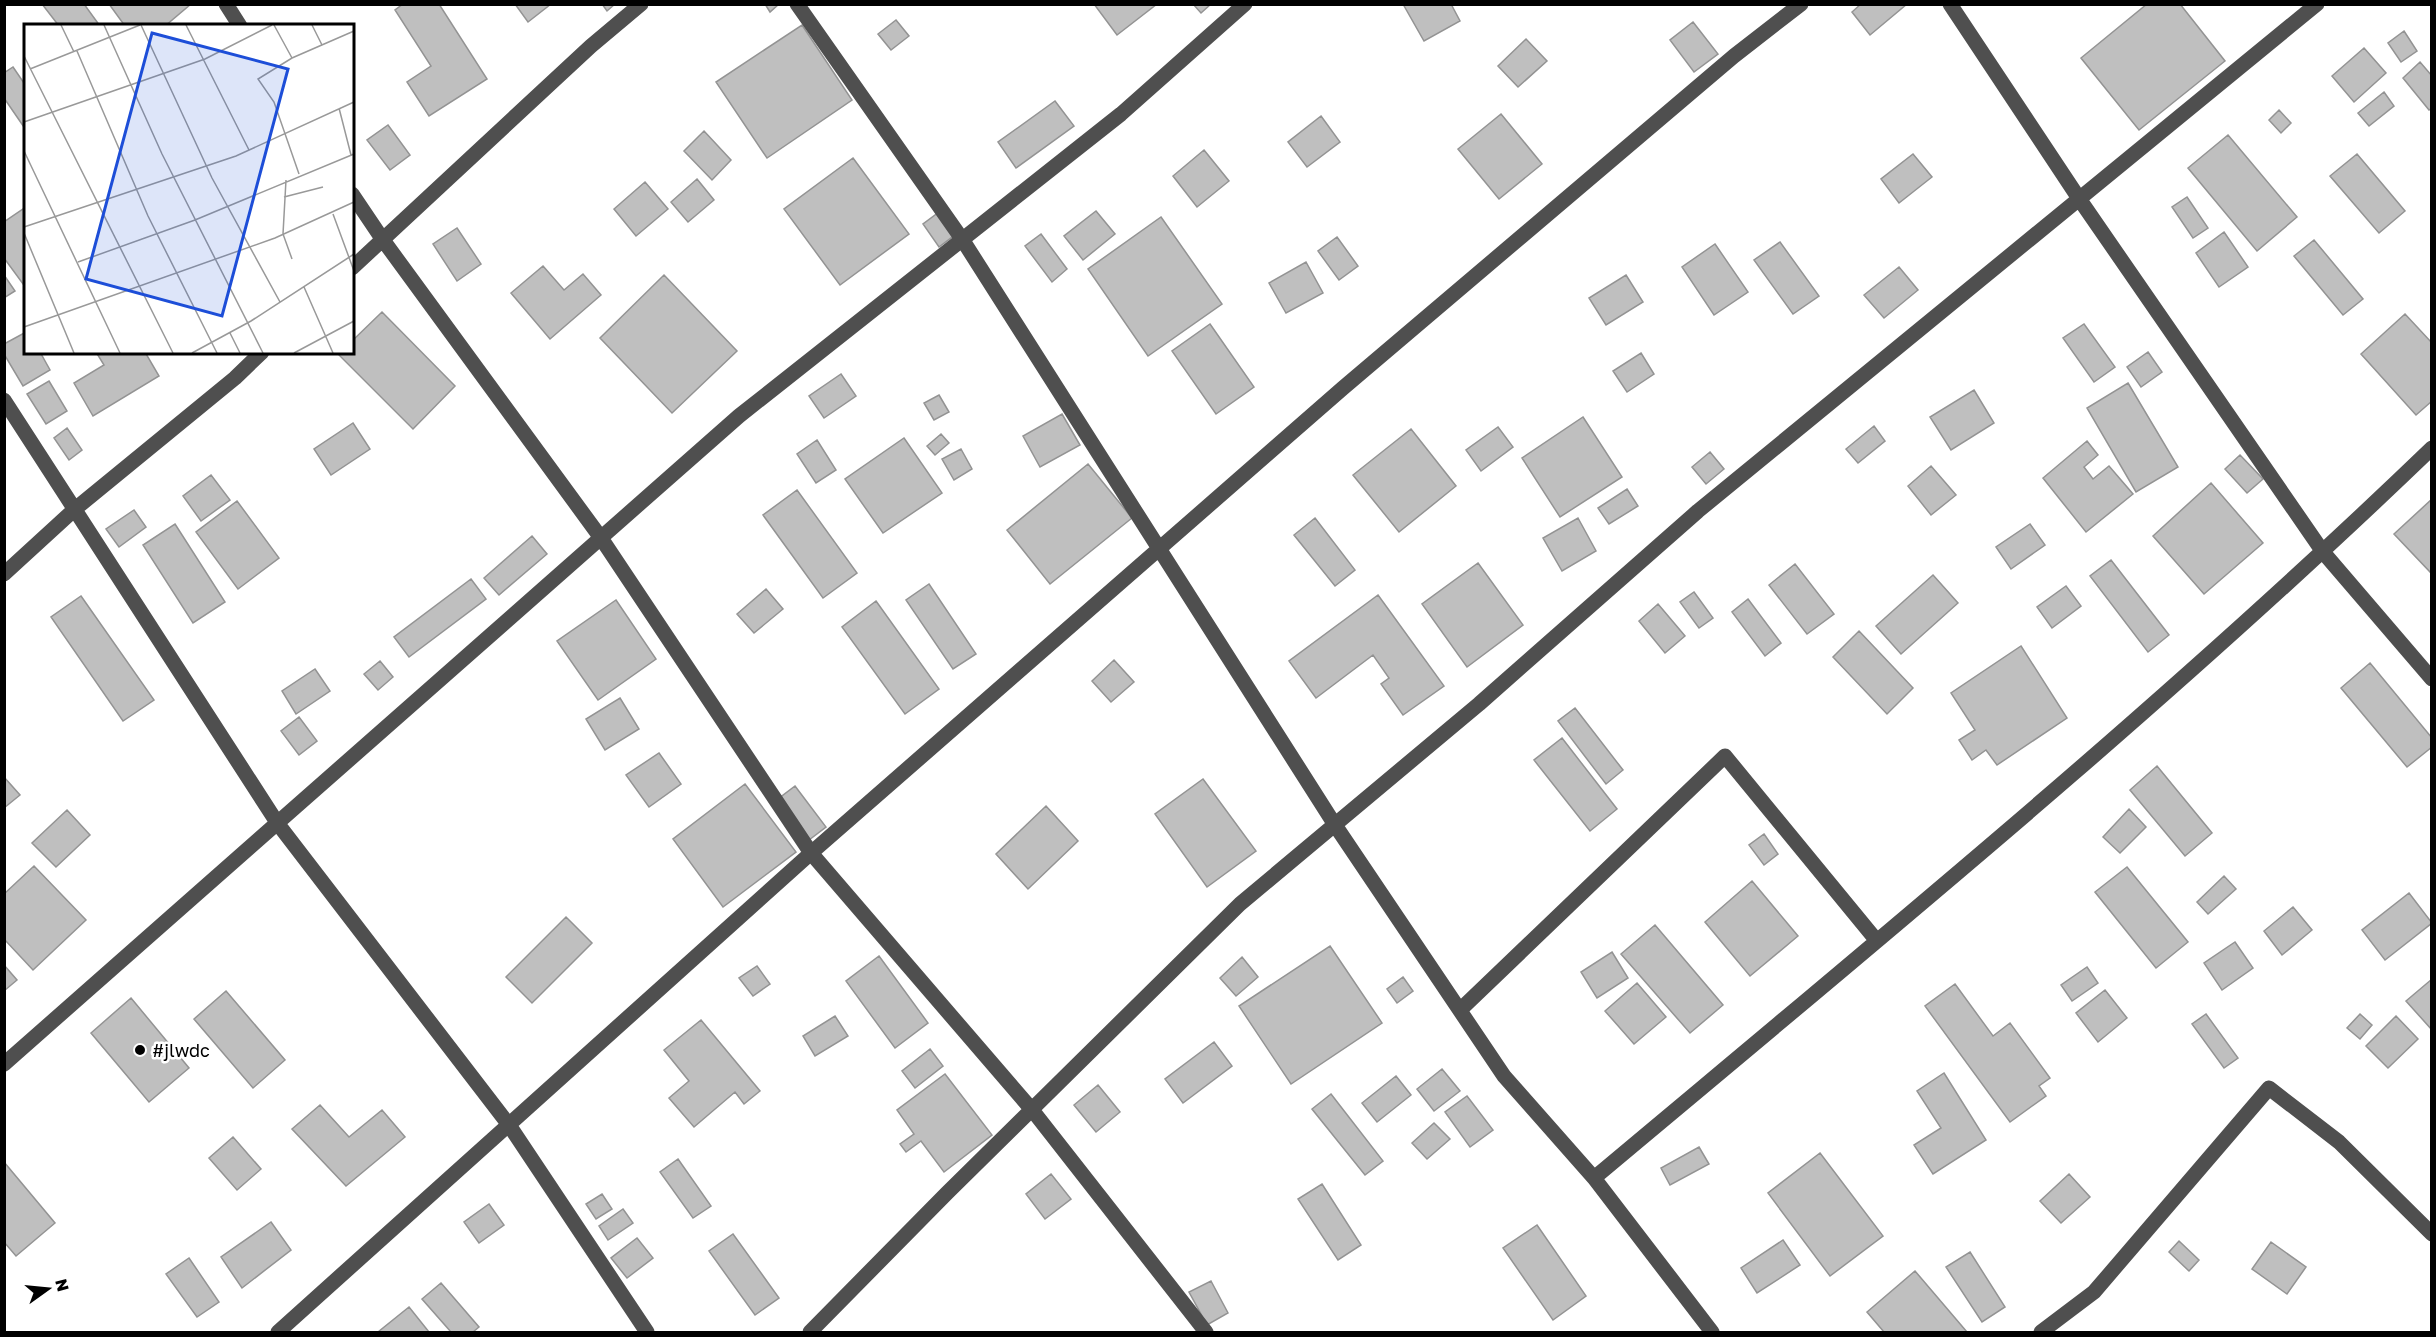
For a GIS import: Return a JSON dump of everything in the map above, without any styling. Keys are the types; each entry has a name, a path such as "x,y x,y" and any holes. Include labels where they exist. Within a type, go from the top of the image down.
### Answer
{"street":[{"path":"226,4 239,24"},
{"path":"354,266 591,46 641,4"},
{"path":"797,4 963,239 1335,825 1504,1076 1594,1178 1712,1332"},
{"path":"4,1064 739,416 1121,114 1245,4"},
{"path":"278,1332 811,853 1416,326 1734,56 1801,4"},
{"path":"1950,4 2080,200 2323,552 2432,679"},
{"path":"810,1332 947,1193 1033,1112 1240,904 1479,704 1698,511 2317,4"},
{"path":"354,197 601,538 811,853 1033,1112 1206,1332"},
{"path":"4,574 75,509 235,378 260,354"},
{"path":"4,400 278,824 509,1125 647,1332"},
{"path":"1594,1178 1996,841 2323,552 2432,448"},
{"path":"1460,1010 1725,756 1877,941"},
{"path":"2042,1332 2094,1292 2269,1088 2339,1142 2432,1234"}],"building":[{"path":"42,4 84,4 99,24 57,24"},
{"path":"109,4 191,4 167,24 124,24"},
{"path":"403,4 439,4 487,79 429,116 407,82 431,66 395,10"},
{"path":"515,4 551,4 528,22"},
{"path":"602,4 615,4 607,11"},
{"path":"765,4 779,4 770,12"},
{"path":"1094,4 1157,4 1117,35"},
{"path":"1193,4 1211,4 1201,13"},
{"path":"1403,4 1451,4 1460,21 1424,41"},
{"path":"1861,4 1907,4 1870,35 1852,12"},
{"path":"2147,4 2180,4 2225,61 2139,130 2081,58"},
{"path":"896,20 909,36 891,50 878,34"},
{"path":"1693,22 1718,54 1694,72 1670,40"},
{"path":"802,25 852,100 767,158 716,82"},
{"path":"2404,31 2417,51 2401,62 2388,43"},
{"path":"1526,39 1547,61 1518,87 1498,66"},
{"path":"2364,48 2386,73 2354,102 2332,76"},
{"path":"2420,62 2432,76 2432,108 2429,110 2403,78"},
{"path":"13,67 24,83 24,127 4,98 4,73"},
{"path":"2384,92 2394,106 2369,126 2358,113"},
{"path":"1055,101 1074,126 1016,168 998,142"},
{"path":"2279,110 2291,123 2281,133 2269,120"},
{"path":"1501,114 1542,164 1499,199 1458,149"},
{"path":"1321,116 1340,142 1307,167 1288,142"},
{"path":"388,125 410,155 390,170 367,140"},
{"path":"704,131 731,160 712,180 684,151"},
{"path":"2228,135 2297,217 2257,251 2188,168"},
{"path":"1204,150 1229,181 1197,207 1173,176"},
{"path":"1913,154 1932,177 1899,203 1881,179"},
{"path":"2357,154 2405,211 2379,233 2330,176"},
{"path":"853,158 909,234 840,285 784,209"},
{"path":"697,179 714,200 688,222 671,202"},
{"path":"645,182 668,209 636,236 614,209"},
{"path":"2187,197 2208,228 2193,238 2172,207"},
{"path":"24,208 24,285 4,258 4,222"},
{"path":"1096,211 1115,234 1083,260 1064,236"},
{"path":"939,212 956,234 939,247 923,224"},
{"path":"1161,217 1222,304 1148,356 1088,269"},
{"path":"457,228 481,264 457,281 433,244"},
{"path":"2224,232 2248,267 2219,287 2196,253"},
{"path":"1041,234 1067,269 1052,282 1025,246"},
{"path":"1337,237 1358,266 1339,280 1318,251"},
{"path":"2314,240 2363,299 2343,315 2294,256"},
{"path":"1780,242 1819,296 1793,314 1754,260"},
{"path":"1715,244 1748,292 1714,315 1682,267"},
{"path":"1306,262 1323,293 1286,313 1269,283"},
{"path":"543,266 564,290 583,274 601,295 550,339 511,293"},
{"path":"1899,267 1918,290 1884,318 1864,295"},
{"path":"4,275 15,291 4,298"},
{"path":"664,275 737,351 672,413 600,338"},
{"path":"1626,275 1643,302 1606,325 1589,298"},
{"path":"382,312 455,386 413,429 339,355 354,354 354,339"},
{"path":"2405,314 2432,343 2432,401 2416,415 2361,354"},
{"path":"1210,324 1254,387 1216,414 1172,351"},
{"path":"2084,324 2115,367 2094,382 2063,338"},
{"path":"24,333 24,354 41,354 50,370 23,386 4,354 4,344"},
{"path":"2148,352 2162,372 2141,387 2127,367"},
{"path":"1641,353 1654,374 1627,392 1613,371"},
{"path":"97,354 146,354 159,376 93,416 74,383 104,365"},
{"path":"841,374 856,396 824,418 809,396"},
{"path":"49,381 67,411 46,424 27,394"},
{"path":"2128,383 2178,467 2136,492 2087,408"},
{"path":"1974,390 1994,423 1951,450 1930,417"},
{"path":"939,395 949,412 934,420 924,403"},
{"path":"1062,414 1080,445 1040,467 1023,436"},
{"path":"1583,417 1622,477 1560,517 1522,458"},
{"path":"353,423 370,449 331,475 314,449"},
{"path":"1874,426 1885,441 1858,463 1846,449"},
{"path":"1498,427 1513,447 1481,471 1466,450"},
{"path":"67,428 82,450 69,460 54,438"},
{"path":"1411,429 1456,486 1399,532 1353,475"},
{"path":"941,434 949,443 935,455 927,446"},
{"path":"904,438 942,493 883,533 845,479"},
{"path":"817,440 836,470 816,483 797,454"},
{"path":"2087,441 2098,455 2084,467 2093,479 2109,466 2133,494 2086,532 2043,478"},
{"path":"961,449 972,469 954,480 942,459"},
{"path":"1710,452 1724,469 1706,484 1692,467"},
{"path":"2240,455 2263,479 2247,493 2225,469"},
{"path":"1088,464 1132,518 1050,584 1007,530"},
{"path":"1931,466 1956,495 1931,515 1908,486"},
{"path":"211,475 230,500 201,521 183,496"},
{"path":"2211,483 2263,543 2204,594 2153,536"},
{"path":"1627,489 1638,506 1609,524 1598,508"},
{"path":"797,490 857,573 823,598 763,515"},
{"path":"2432,499 2432,574 2394,534"},
{"path":"237,501 279,558 238,589 196,532"},
{"path":"134,510 146,527 119,547 106,529"},
{"path":"1315,518 1355,570 1335,586 1294,535"},
{"path":"1578,518 1596,551 1562,571 1543,538"},
{"path":"175,524 225,602 193,623 143,545"},
{"path":"2030,524 2045,545 2011,569 1996,547"},
{"path":"532,536 547,554 499,595 484,578"},
{"path":"2111,560 2169,635 2148,652 2090,576"},
{"path":"1478,563 1523,625 1467,667 1422,604"},
{"path":"1795,564 1834,614 1807,634 1769,585"},
{"path":"1933,575 1958,603 1901,654 1876,626"},
{"path":"471,579 486,599 409,657 394,637"},
{"path":"929,584 976,654 953,669 906,600"},
{"path":"2066,586 2081,606 2052,628 2037,607"},
{"path":"766,589 783,609 754,633 737,614"},
{"path":"1694,592 1713,618 1699,628 1680,602"},
{"path":"1378,595 1444,686 1403,715 1381,684 1389,678 1373,655 1316,698 1289,661"},
{"path":"81,596 154,700 123,721 51,617"},
{"path":"1748,599 1781,643 1765,656 1732,612"},
{"path":"616,600 656,659 598,700 557,641"},
{"path":"876,601 939,689 905,714 842,627"},
{"path":"1658,604 1685,636 1665,653 1639,621"},
{"path":"1859,631 1913,688 1887,714 1833,657"},
{"path":"2021,646 2067,718 1997,765 1986,750 1972,760 1959,740 1975,730 1951,693"},
{"path":"1114,660 1134,682 1111,702 1092,681"},
{"path":"380,661 393,677 378,690 364,674"},
{"path":"2370,663 2432,738 2432,747 2407,767 2341,688"},
{"path":"315,669 330,691 296,714 282,691"},
{"path":"620,698 639,729 605,750 586,719"},
{"path":"1575,708 1623,770 1606,784 1558,721"},
{"path":"299,717 317,741 299,755 281,731"},
{"path":"1562,738 1617,809 1590,831 1534,760"},
{"path":"659,753 681,784 649,807 626,775"},
{"path":"2157,766 2212,833 2185,856 2130,790"},
{"path":"4,777 20,795 4,808"},
{"path":"1203,779 1256,851 1207,887 1155,814"},
{"path":"745,784 796,852 723,907 673,839"},
{"path":"795,786 826,827 809,840 778,799"},
{"path":"1046,806 1078,841 1028,889 996,854"},
{"path":"2129,809 2146,827 2120,853 2103,837"},
{"path":"67,810 90,835 56,867 32,843"},
{"path":"1764,834 1778,854 1764,865 1749,845"},
{"path":"34,866 86,920 33,970 4,939 4,894"},
{"path":"2127,867 2188,942 2156,968 2095,892"},
{"path":"2224,876 2236,889 2208,914 2197,902"},
{"path":"1752,881 1798,936 1750,976 1705,922"},
{"path":"2409,893 2432,923 2385,960 2362,930"},
{"path":"2293,907 2312,930 2282,955 2264,931"},
{"path":"566,917 592,943 532,1003 506,977"},
{"path":"1655,925 1723,1005 1690,1033 1621,954"},
{"path":"2235,942 2253,968 2222,990 2204,963"},
{"path":"1330,946 1382,1023 1291,1084 1239,1006"},
{"path":"1612,952 1628,978 1597,998 1581,972"},
{"path":"879,956 928,1023 895,1048 846,981"},
{"path":"1242,957 1258,977 1236,996 1220,978"},
{"path":"4,965 17,980 4,991"},
{"path":"757,966 770,984 753,996 739,978"},
{"path":"2087,967 2098,983 2072,1001 2061,985"},
{"path":"1403,977 1413,991 1397,1003 1387,989"},
{"path":"2432,979 2432,1030 2406,1001"},
{"path":"1637,983 1666,1017 1634,1044 1605,1011"},
{"path":"1955,984 1993,1036 2010,1023 2050,1078 2039,1086 2046,1096 2010,1122 1925,1006"},
{"path":"2105,990 2127,1018 2098,1042 2076,1013"},
{"path":"226,991 285,1060 253,1088 194,1019"},
{"name":"#jlwdc","path":"131,998 189,1068 149,1102 91,1033"},
{"path":"2206,1014 2238,1058 2224,1068 2192,1024"},
{"path":"2360,1014 2372,1025 2360,1039 2347,1028"},
{"path":"835,1016 848,1036 815,1056 803,1036"},
{"path":"2396,1016 2418,1039 2388,1068 2366,1046"},
{"path":"701,1020 760,1091 744,1104 735,1092 694,1127 669,1098 689,1081 664,1050"},
{"path":"1214,1042 1232,1066 1183,1103 1165,1079"},
{"path":"930,1049 943,1066 915,1088 902,1071"},
{"path":"1442,1069 1460,1091 1434,1111 1417,1089"},
{"path":"1944,1073 1986,1140 1933,1174 1914,1145 1941,1128 1917,1091"},
{"path":"945,1074 992,1135 944,1172 921,1141 906,1152 900,1144 914,1134 897,1110"},
{"path":"1396,1076 1411,1095 1377,1122 1362,1103"},
{"path":"1098,1085 1120,1112 1096,1132 1074,1105"},
{"path":"1331,1094 1383,1161 1365,1175 1312,1109"},
{"path":"1467,1096 1493,1130 1470,1147 1445,1112"},
{"path":"320,1105 349,1137 382,1110 405,1137 346,1186 292,1129"},
{"path":"1434,1123 1450,1139 1427,1159 1412,1143"},
{"path":"233,1137 261,1169 237,1190 209,1158"},
{"path":"1699,1147 1709,1164 1670,1185 1661,1168"},
{"path":"1820,1153 1883,1236 1830,1276 1768,1193"},
{"path":"678,1159 711,1206 693,1218 660,1172"},
{"path":"4,1162 55,1223 16,1256 4,1242"},
{"path":"1051,1174 1071,1199 1045,1219 1026,1194"},
{"path":"2069,1174 2090,1197 2061,1223 2040,1201"},
{"path":"1322,1184 1361,1245 1338,1260 1298,1199"},
{"path":"602,1194 612,1209 596,1219 586,1204"},
{"path":"489,1204 504,1225 479,1243 464,1222"},
{"path":"623,1209 633,1223 608,1240 599,1226"},
{"path":"271,1222 291,1250 242,1288 221,1257"},
{"path":"1537,1225 1586,1296 1553,1320 1503,1248"},
{"path":"733,1234 779,1298 755,1315 709,1251"},
{"path":"637,1238 653,1258 627,1278 611,1258"},
{"path":"1783,1240 1800,1265 1757,1293 1741,1268"},
{"path":"2179,1241 2199,1260 2189,1271 2169,1252"},
{"path":"2271,1242 2306,1267 2287,1294 2252,1269"},
{"path":"1970,1252 2005,1307 1982,1322 1946,1267"},
{"path":"189,1258 219,1302 197,1317 166,1274"},
{"path":"1915,1271 1967,1332 1884,1332 1867,1312"},
{"path":"1211,1281 1228,1313 1207,1325 1189,1292"},
{"path":"441,1283 479,1327 473,1332 451,1332 422,1299"},
{"path":"409,1307 429,1332 378,1332"}],"place":[{"name":"#jlwdc","path":"140,1050"}]}
